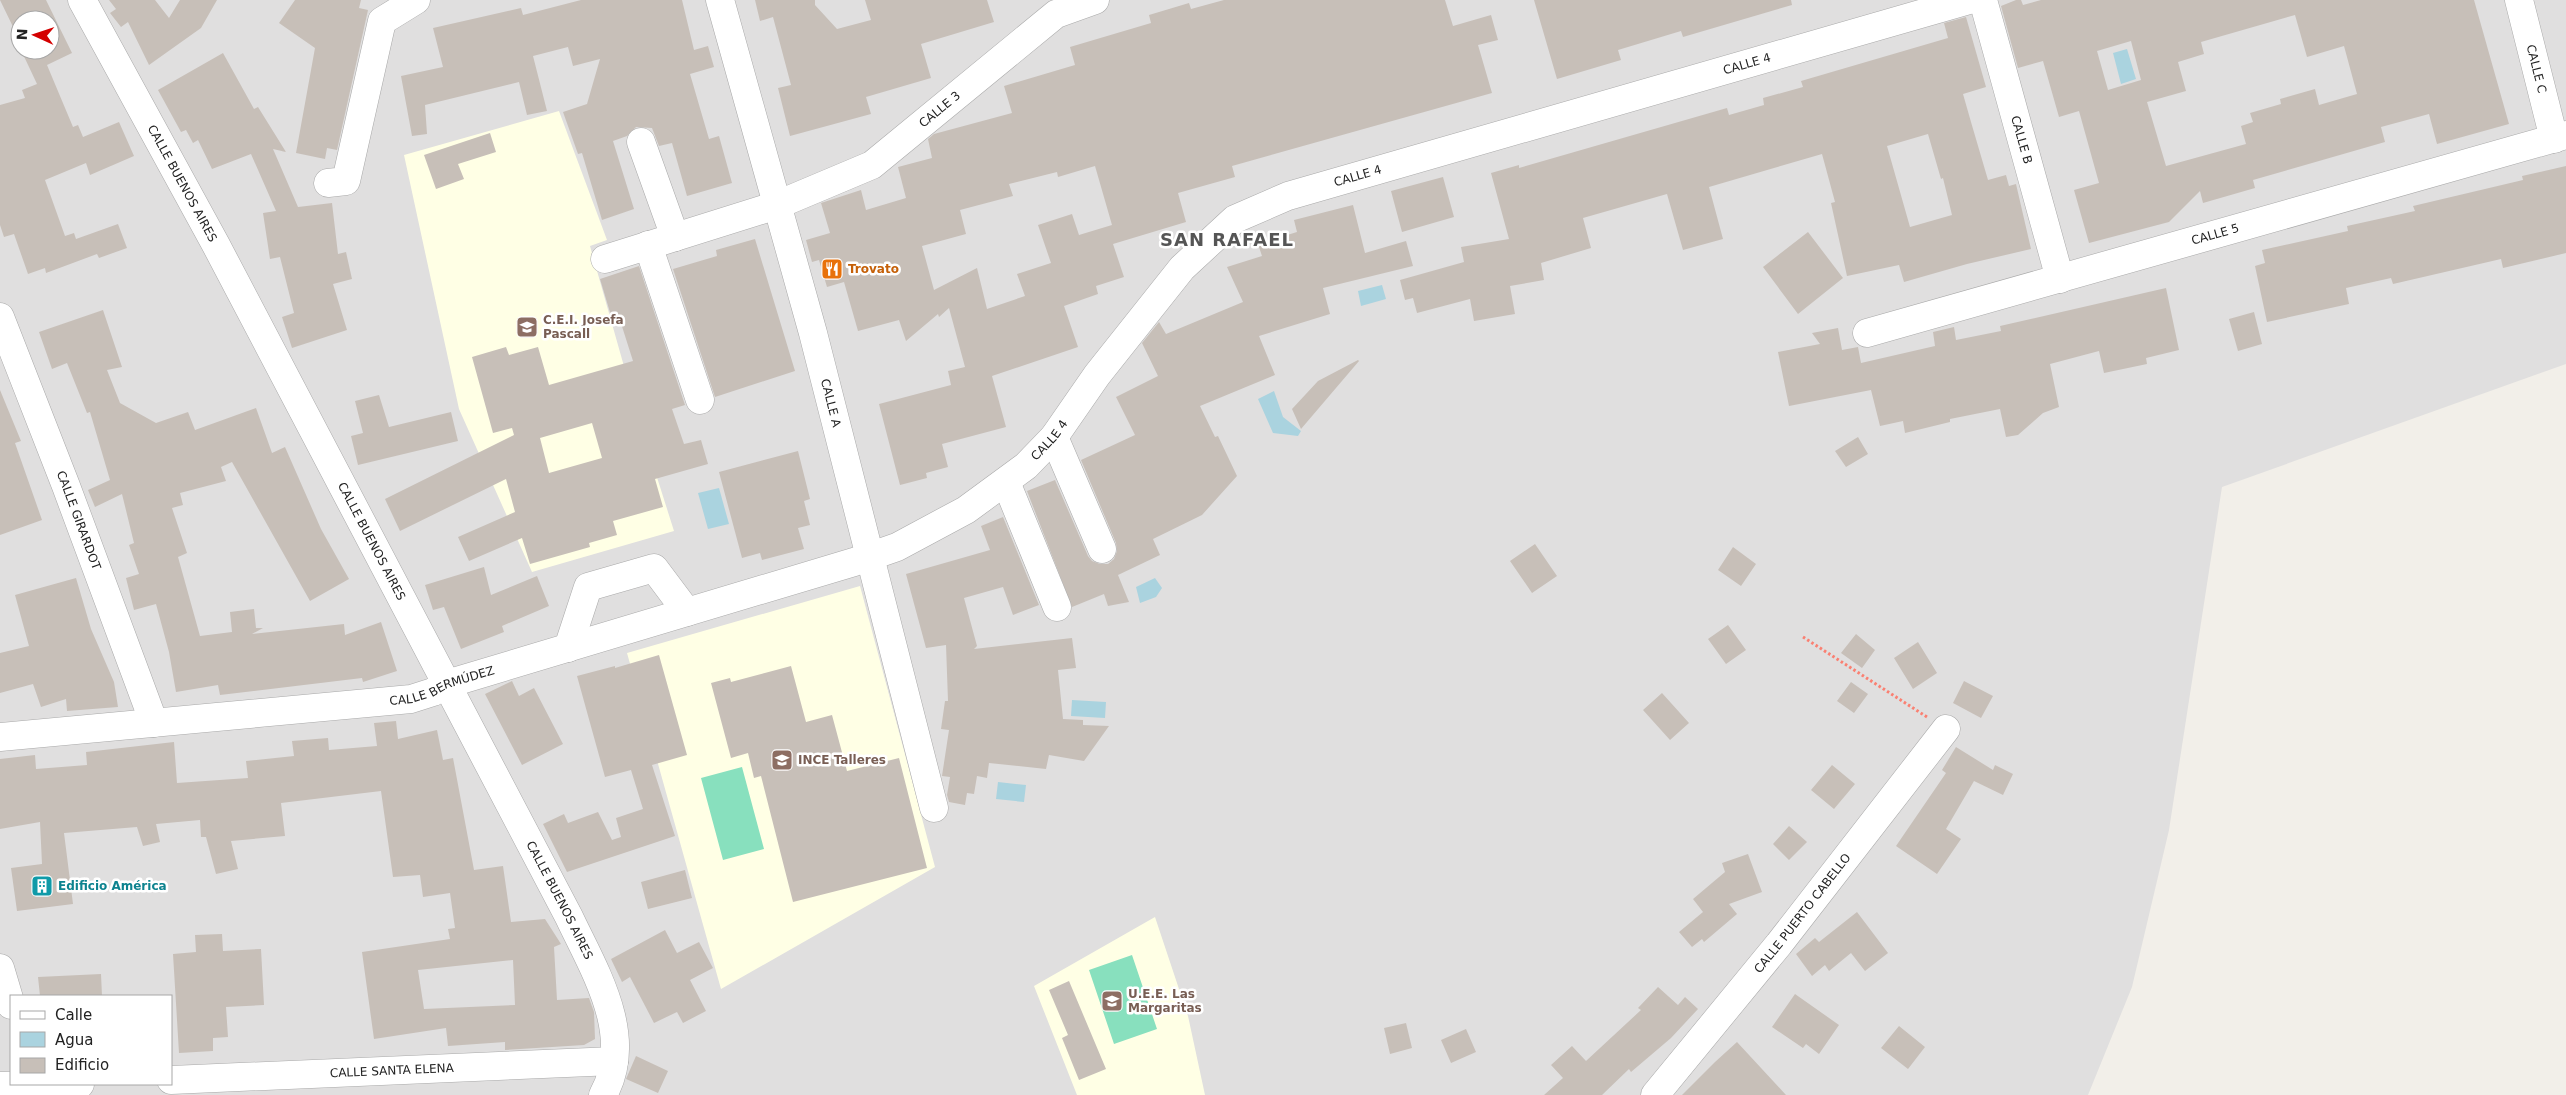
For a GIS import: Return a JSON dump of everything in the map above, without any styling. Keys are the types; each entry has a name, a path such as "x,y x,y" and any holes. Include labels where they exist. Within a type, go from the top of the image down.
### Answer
{"street":[{"name":"CALLE BUENOS AIRES","path":"82,0 216,245 569,917 589,961 614,1026 614,1061 603,1095"},
{"path":"328,183 346,181 382,21 416,0"},
{"name":"CALLE A","path":"720,0 813,333 934,808"},
{"name":"CALLE 3","path":"605,259 777,205 872,165 1056,14 1096,0"},
{"name":"CALLE 4","path":"870,557 913,540 966,510 1026,466 1054,437 1097,375 1182,268 1224,227 1248,212 1288,196 1969,0"},
{"name":"CALLE B","path":"1983,0 2060,279"},
{"name":"CALLE C","path":"2520,0 2560,137"},
{"name":"CALLE 5","path":"1867,334 2560,137"},
{"path":"641,142 674,237"},
{"path":"648,246 700,400"},
{"name":"CALLE GIRARDOT","path":"0,317 66,486 154,723"},
{"path":"1054,437 1102,549"},
{"path":"1006,482 1057,608"},
{"name":"CALLE BERMÚDEZ","path":"0,737 411,700 433,692 447,684 870,557"},
{"path":"568,648 588,586 654,568 687,612"},
{"name":"CALLE PUERTO CABELLO","path":"1655,1095 1779,944 1946,729"},
{"path":"0,968 10,1002"},
{"name":"CALLE SANTA ELENA","path":"172,1080 614,1061"},
{"path":"0,1086 29,1088 67,1085"}],"path":[{"path":"1803,637 1946,729"}],"shaded area":[{"path":"0,0 2566,0 2566,364 2222,487 2169,830 2132,987 2088,1095 0,1095"},
{"name":"C.E.I. Josefa Pascall","path":"559,111 607,240 590,246 642,430 674,531 532,572 459,409 404,155"},
{"name":"INCE Talleres","path":"860,586 935,867 721,989 627,653"},
{"name":"U.E.E. Las Margaritas","path":"1155,917 1188,1016 1205,1095 1077,1095 1034,986"}],"green space":[{"path":"742,767 764,849 723,860 701,778"},
{"path":"1132,955 1157,1029 1114,1044 1089,970"}],"water":[{"path":"2127,49 2136,79 2121,84 2113,53"},
{"path":"1382,285 1386,299 1361,306 1358,291"},
{"path":"1274,391 1283,417 1301,431 1298,436 1273,433 1258,399"},
{"path":"719,488 729,524 708,529 698,493"},
{"path":"1155,578 1162,588 1156,597 1140,603 1136,587"},
{"path":"1072,700 1106,702 1105,718 1071,716"},
{"path":"998,782 1026,785 1024,802 996,799"}],"building":[{"path":"0,0 46,0 51,10 10,10 10,21"},
{"path":"109,0 155,0 169,18 180,0 217,0 201,28 149,65 128,22 121,27 110,13 116,9"},
{"path":"295,0 361,0 359,8 368,10 337,150 327,148 325,159 296,153 315,48 279,23"},
{"path":"581,0 682,0 694,50 708,46 714,67 690,74 709,139 719,136 732,183 687,196 672,143 659,146 652,128 636,127 627,136 613,141 634,209 602,220 582,153 578,154 563,112 587,104 600,59 573,66 568,47 533,56 547,111 527,115 519,82 425,105 427,134 412,136 401,76 443,67 433,28 521,8 523,15"},
{"path":"755,0 815,0 815,5 837,29 871,20 865,0 987,0 994,22 921,44 931,78 866,97 871,114 790,136 778,88 791,85 773,17 760,21"},
{"path":"1224,0 1445,0 1453,26 1491,15 1498,40 1478,45 1492,93 1232,166 1235,177 1178,193 1186,222 1113,244 1124,277 1096,286 1098,294 1064,306 1078,347 992,376 1006,427 942,444 948,467 926,473 927,478 900,485 879,404 951,385 948,371 965,367 949,308 939,317 938,314 906,341 899,320 858,331 844,282 827,287 819,260 812,262 806,240 830,233 821,203 861,190 866,210 906,198 898,167 932,158 928,139 934,134 1012,113 1004,86 1075,65 1070,47 1151,23 1149,15 1189,3 1191,9","holes":["1095,166 1112,225 1079,235 1072,214 1038,225 1051,263 1017,274 1025,296 987,309 977,268 934,290 922,246 966,234 960,210 1013,196 1009,184 1057,172 1058,177"]},
{"path":"1534,0 1791,0 1792,5 1683,37 1681,31 1618,50 1621,60 1557,79"},
{"path":"2016,0 2021,0 2023,5 2041,0 2474,0 2509,124 2437,144 2429,114 2381,127 2385,142 2253,180 2255,188 2203,203 2200,191 2169,222 2089,243 2074,190 2099,183 2079,111 2059,117 2043,61 2018,68 2001,6","holes":["2295,15 2307,57 2344,46 2357,94 2319,105 2315,89 2280,99 2281,104 2250,113 2253,122 2241,126 2246,144 2166,166 2147,102 2186,91 2178,62 2204,54 2201,42","2131,41 2141,80 2108,90 2097,51"]},
{"path":"1966,17 1986,87 1963,94 1988,180 2006,175 2009,186 2016,184 2031,249 1967,264 1904,282 1899,265 1847,276 1831,203 1835,202 1822,154 1709,187 1723,239 1683,250 1667,194 1583,218 1591,248 1541,263 1544,280 1510,286 1515,314 1474,321 1470,299 1417,313 1413,298 1405,300 1400,280 1464,262 1461,247 1509,239 1491,173 1519,165 1519,168 1727,108 1729,115 1764,105 1763,98 1803,87 1801,81 1948,38 1944,23","holes":["1928,134 1941,179 1943,178 1952,215 1910,227 1887,146"]},
{"path":"60,29 72,53 60,59"},
{"path":"223,53 254,109 258,107 286,152 273,149 298,207 332,203 338,254 346,252 352,279 333,284 347,330 292,348 282,317 294,313 280,257 270,259 263,213 276,211 251,154 212,169 198,140 193,143 186,130 181,132 158,90"},
{"path":"26,60 57,60 47,65 73,127 78,125 83,137 119,122 134,156 90,175 86,163 45,180 65,236 74,233 76,239 118,224 127,248 99,258 97,254 46,273 45,268 28,274 14,234 4,237 0,225 0,105 25,98 22,90 37,84"},
{"path":"490,133 496,152 458,164 464,179 436,189 424,155"},
{"path":"2566,166 2566,253 2503,268 2501,259 2393,284 2391,278 2346,288 2349,304 2267,322 2255,266 2265,263 2262,250 2348,231 2347,226 2415,211 2413,206 2523,180 2522,176"},
{"path":"1443,177 1454,217 1402,232 1391,191"},
{"path":"1353,205 1365,253 1406,241 1413,266 1323,288 1330,314 1259,336 1275,375 1200,406 1215,437 1218,436 1237,476 1202,515 1153,539 1160,555 1118,575 1129,602 1108,606 1104,594 1072,607 1027,491 1055,480 1088,556 1092,561 1100,564 1108,564 1114,559 1117,551 1116,543 1081,460 1135,435 1116,397 1158,376 1142,343 1159,322 1166,334 1243,302 1227,267 1262,256 1258,244 1297,232 1294,220"},
{"path":"1808,232 1843,278 1798,314 1763,267"},
{"path":"755,239 795,371 715,397 673,269 717,256 716,250"},
{"path":"639,266 685,405 672,409 684,444 701,440 708,464 655,479 663,507 613,521 617,535 589,543 590,547 530,564 522,538 469,561 458,537 515,512 506,479 400,531 385,499 514,435 512,428 493,433 472,357 506,347 509,355 538,347 549,385 633,361 619,317 612,319 600,279","holes":["592,423 602,458 549,473 540,438"]},
{"path":"2166,288 2179,350 2146,358 2147,364 2104,373 2099,351 2050,364 2059,407 2043,413 2018,435 2006,437 2000,409 1950,419 1950,422 1905,433 1903,421 1880,426 1871,390 1789,406 1778,352 1820,344 1812,333 1838,328 1842,350 1858,347 1861,363 1935,346 1933,332 1954,327 1956,340 2001,331 2000,326"},
{"path":"103,310 122,367 107,370 120,403 156,423 188,412 195,430 256,408 272,453 285,447 321,529 349,579 310,601 232,462 221,467 226,481 180,493 183,505 172,508 187,553 178,557 200,636 232,632 230,612 254,609 256,628 263,628 252,634 344,624 345,635 381,622 397,671 363,682 362,678 220,695 218,685 176,692 169,652 156,604 134,610 126,578 139,574 129,545 134,543 122,494 95,507 88,490 110,480 90,412 87,413 67,363 52,369 39,332"},
{"path":"2254,312 2262,344 2238,351 2229,319"},
{"path":"1358,360 1301,429 1292,409 1318,381"},
{"path":"0,390 21,441 15,443 42,520 0,535"},
{"path":"379,395 389,427 451,412 458,441 358,465 351,436 363,433 355,401"},
{"path":"1858,437 1868,454 1846,467 1835,451"},
{"path":"798,451 810,499 804,501 810,525 798,528 804,549 762,560 760,553 742,558 719,472"},
{"path":"1003,517 1039,605 1013,615 1003,587 964,598 977,646 974,649 1072,638 1076,668 1058,670 1063,719 1083,720 1083,725 1109,726 1084,761 1049,755 1046,769 989,763 987,778 977,776 974,794 967,793 965,805 949,802 947,795 950,777 942,776 949,730 941,729 945,701 948,701 946,645 926,648 906,574 990,550 981,526"},
{"path":"1535,544 1557,576 1532,593 1510,561"},
{"path":"1733,547 1756,564 1741,586 1718,570"},
{"path":"484,567 491,595 537,576 549,606 502,626 504,632 461,649 444,607 433,610 425,585"},
{"path":"76,578 91,629 114,682 118,707 67,711 66,699 41,707 33,684 0,693 0,653 29,646 15,595"},
{"path":"1728,625 1746,650 1726,664 1708,639"},
{"path":"1856,634 1875,650 1862,668 1841,653"},
{"path":"1918,642 1937,673 1913,689 1894,658"},
{"path":"659,655 687,755 652,765 675,836 567,872 543,824 564,814 568,823 598,812 612,840 621,837 616,818 643,809 631,770 605,777 577,676 615,666 615,668"},
{"path":"791,666 806,722 832,715 847,771 899,758 927,868 793,902 761,776 754,778 748,753 731,758 711,683 730,678 731,682"},
{"path":"512,681 519,696 534,688 563,744 522,765 485,694"},
{"path":"1964,681 1993,696 1981,718 1953,703"},
{"path":"1851,682 1868,694 1854,713 1837,701"},
{"path":"1662,693 1689,723 1670,740 1643,710"},
{"path":"396,721 398,739 437,730 443,760 453,758 474,870 503,866 511,922 545,919 561,944 554,947 557,1000 589,998 594,1012 595,1039 584,1045 505,1050 505,1042 448,1046 446,1028 374,1039 362,952 450,939 448,929 455,928 450,893 423,897 420,875 393,877 381,791 281,803 285,836 231,841 238,869 216,874 206,837 201,837 200,820 156,824 160,842 143,846 137,827 64,833 73,904 17,911 11,868 42,864 40,822 0,829 0,759 35,755 36,769 87,765 86,752 174,742 177,783 248,778 246,761 294,756 292,741 328,738 329,750 377,746 374,723","holes":["513,960 515,1005 424,1009 418,970"]},
{"path":"1956,747 1993,770 1995,765 2013,774 2003,795 1974,781 1946,829 1961,839 1937,874 1896,846 1946,773 1942,770"},
{"path":"1832,765 1855,784 1834,809 1811,790"},
{"path":"1789,826 1807,842 1789,860 1773,844"},
{"path":"1748,854 1762,892 1729,904 1737,914 1704,942 1702,939 1692,947 1679,932 1703,912 1693,899 1725,872 1722,863"},
{"path":"685,870 692,898 648,909 641,882"},
{"path":"1857,912 1888,953 1865,971 1851,953 1829,971 1825,965 1812,976 1796,954 1815,938 1819,942"},
{"path":"665,930 677,953 699,942 713,968 690,980 706,1011 683,1023 677,1012 654,1023 630,977 622,982 611,959"},
{"path":"222,934 223,951 261,949 264,1005 226,1007 228,1037 213,1038 213,1051 179,1053 173,954 196,952 195,935"},
{"path":"101,974 102,995 40,995 38,977"},
{"path":"1069,981 1106,1069 1079,1080 1062,1038 1068,1035 1049,990"},
{"path":"1658,987 1678,1005 1685,997 1698,1009 1671,1038 1631,1072 1629,1069 1602,1095 1544,1095 1563,1078 1551,1065 1572,1046 1586,1061 1641,1010 1638,1008"},
{"path":"1795,994 1839,1025 1819,1054 1806,1044 1803,1048 1772,1027"},
{"path":"1406,1023 1412,1048 1390,1054 1384,1028"},
{"path":"1899,1026 1925,1047 1908,1069 1881,1048"},
{"path":"1466,1029 1476,1052 1451,1063 1441,1040"},
{"path":"1737,1042 1786,1095 1682,1095 1715,1062"},
{"path":"636,1056 668,1071 658,1093 626,1079"}],"place":[{"name":"Trovato","path":"832,269"},
{"name":"C.E.I. Josefa Pascall","path":"527,327"},
{"name":"INCE Talleres","path":"782,760"},
{"name":"Edificio América","path":"42,886"},
{"name":"U.E.E. Las Margaritas","path":"1112,1001"}],"district":[{"name":"SAN RAFAEL","path":"1227,239"}]}
